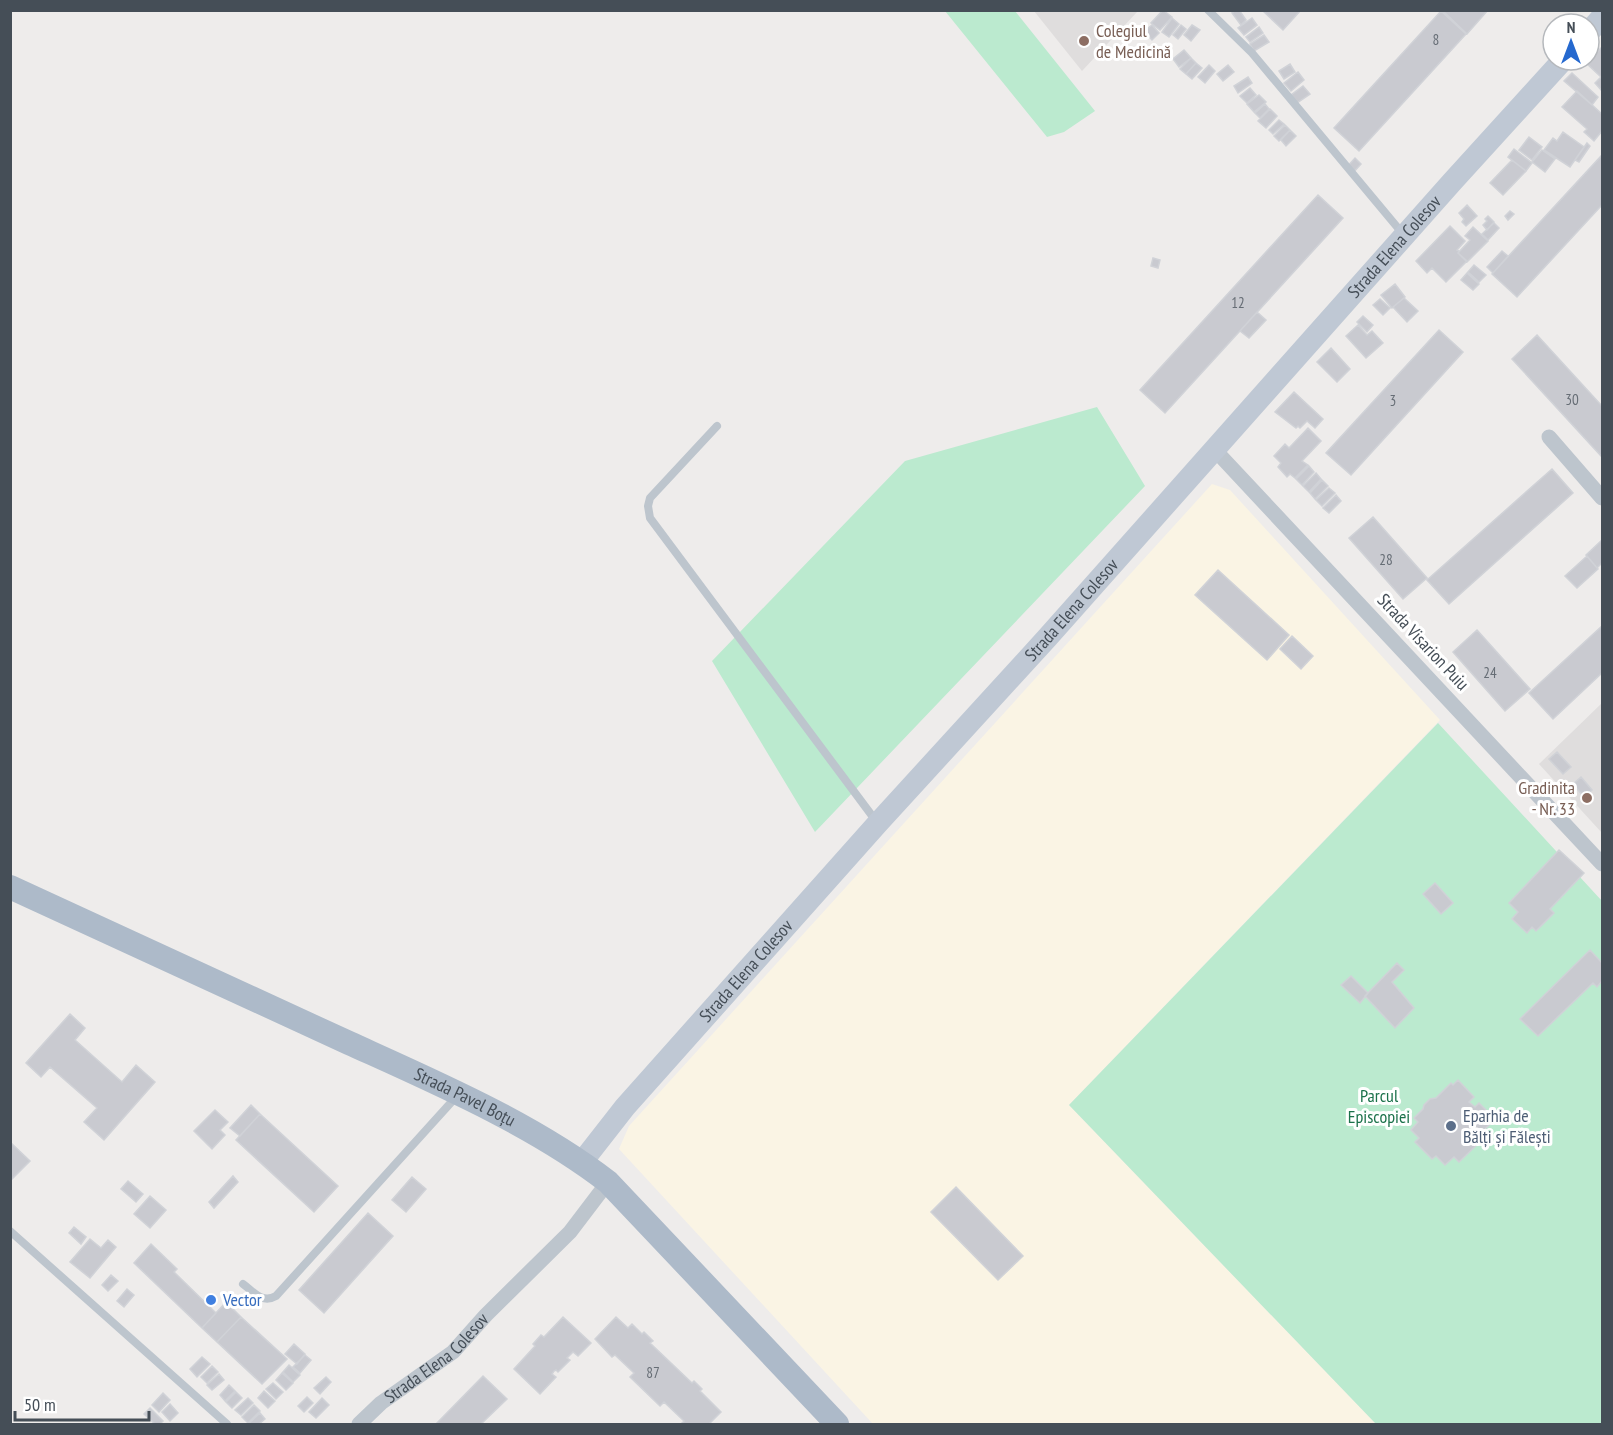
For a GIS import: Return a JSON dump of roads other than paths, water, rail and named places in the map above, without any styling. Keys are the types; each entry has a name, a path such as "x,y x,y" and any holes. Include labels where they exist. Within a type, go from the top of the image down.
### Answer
{"main road":[{"name":"Strada Pavel Boțu","path":"10,887 458,1094 582,1162 608,1182 837,1425"}],"street":[{"name":"Strada Elena Colesov","path":"582,1162 625,1107 1552,72"},
{"path":"1549,437 1602,498"},
{"name":"Strada Visarion Puiu","path":"1214,449 1602,864"},
{"name":"Strada Elena Colesov","path":"359,1425 381,1403 453,1352 486,1315 570,1232 608,1182"}],"lane":[{"path":"1208,10 1252,53 1404,236"},
{"path":"717,426 650,498 648,506 650,518 878,823"},
{"path":"243,1284 261,1299 271,1299 276,1296 458,1094"},
{"path":"10,1231 227,1425"}],"place":[{"name":"Colegiul de Medicină","path":"1084,41"},
{"name":"Gradinita - Nr. 33","path":"1587,798"},
{"name":"Eparhia de Bălți și Fălești","path":"1451,1126"},
{"name":"Vector","path":"211,1300"}],"park label":[{"name":"Parcul Episcopiei","path":"1379,1106"}]}
